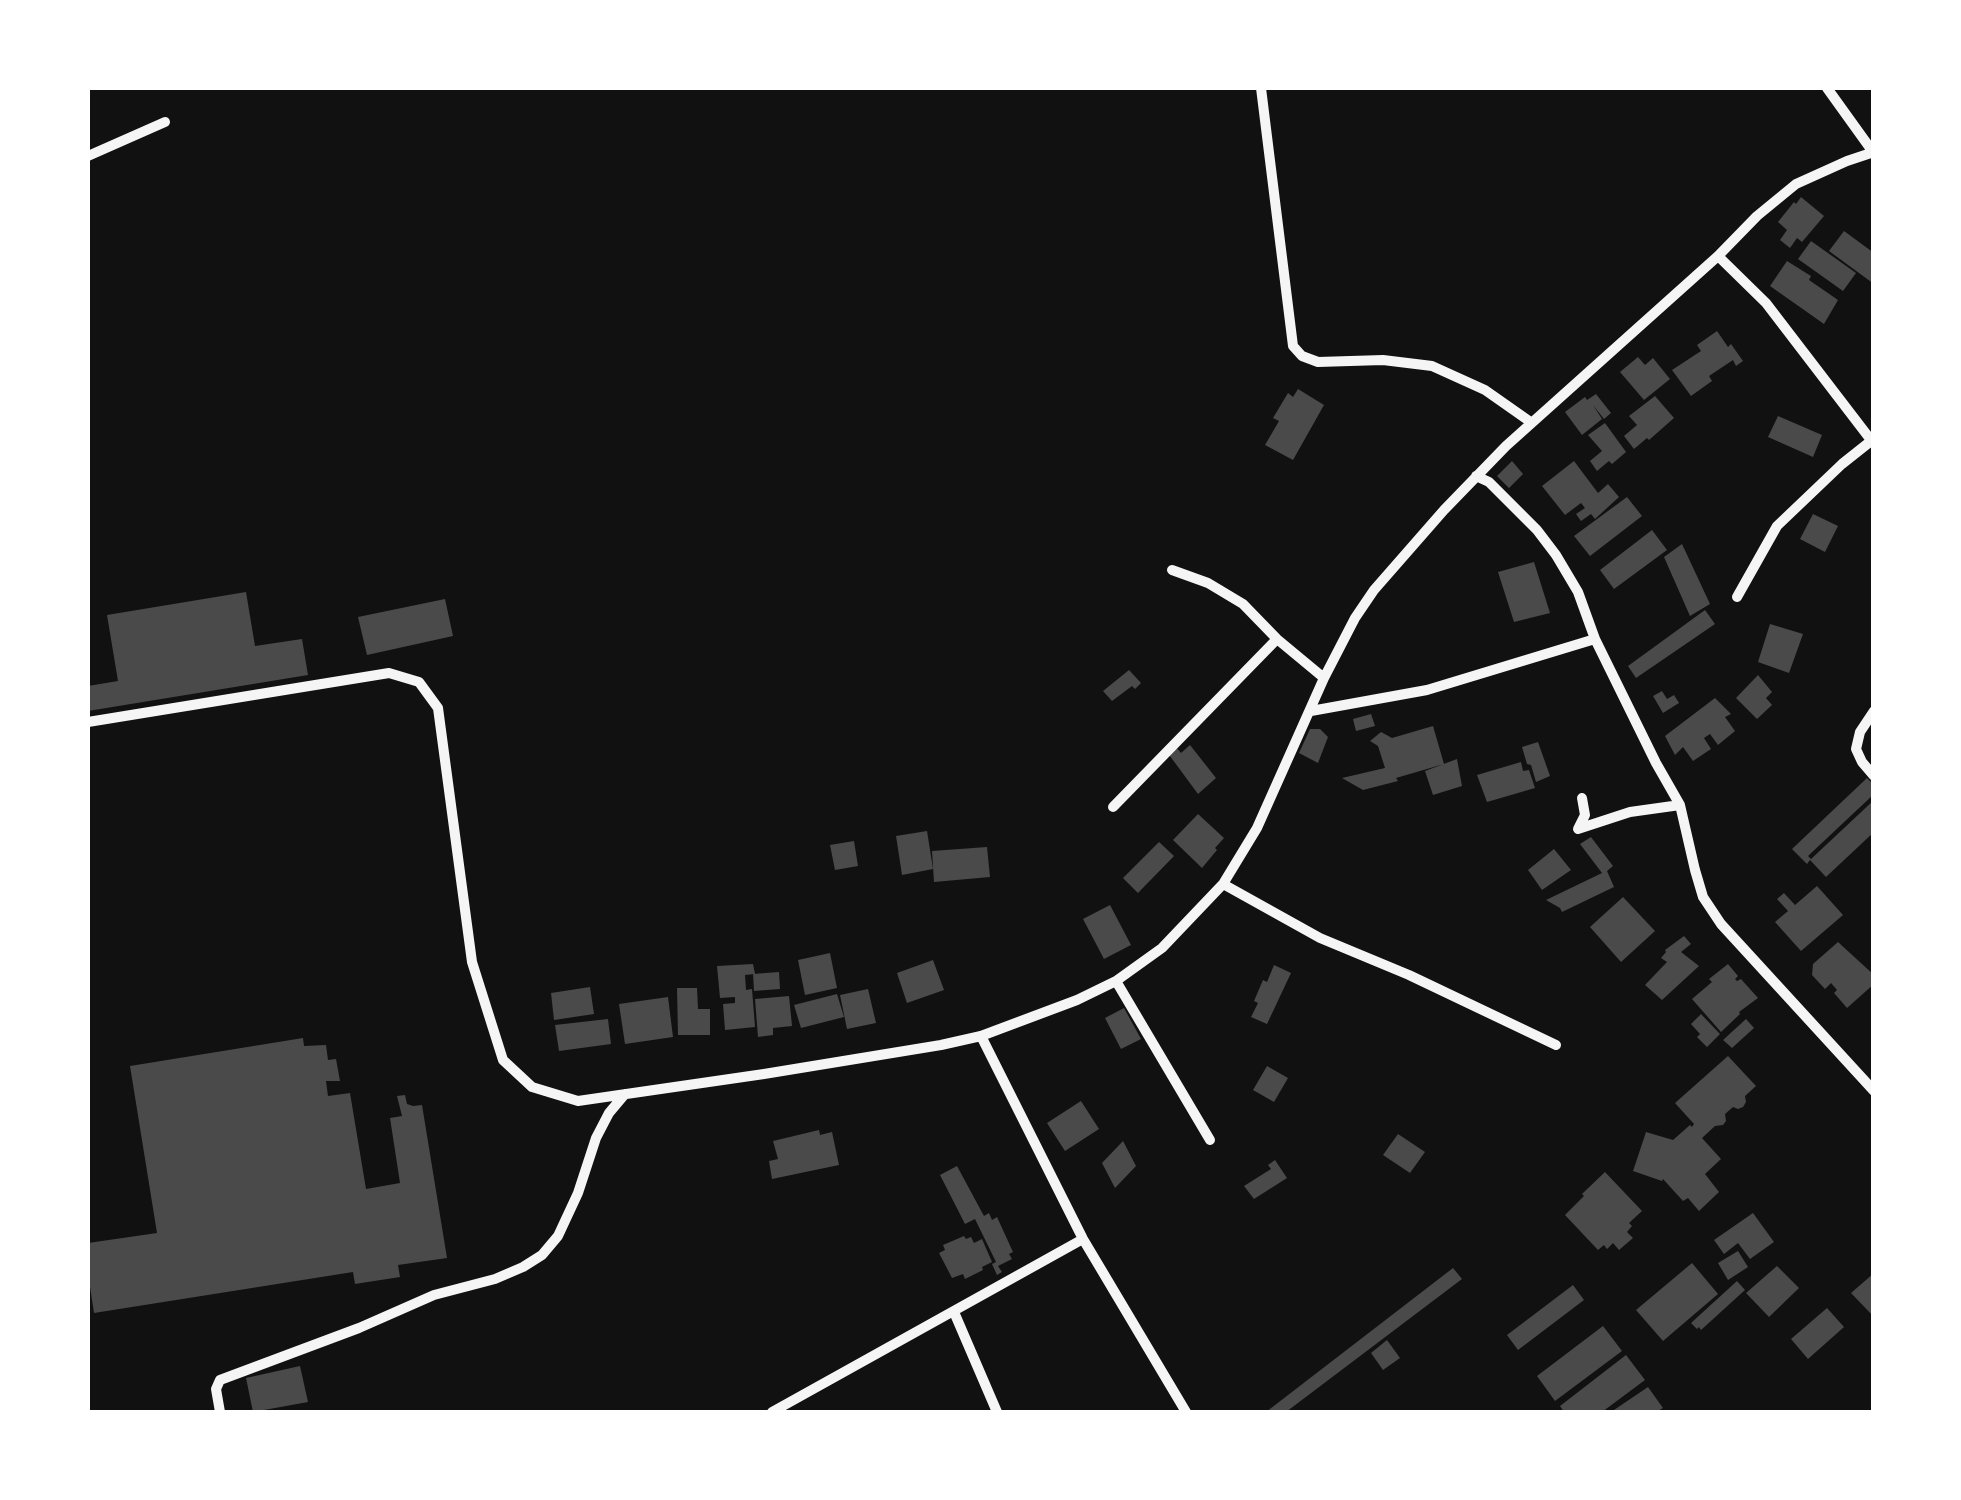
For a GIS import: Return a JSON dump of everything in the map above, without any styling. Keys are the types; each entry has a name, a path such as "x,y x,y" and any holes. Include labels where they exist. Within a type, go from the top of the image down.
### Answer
{"street":[{"path":"1261,88 1292,346 1302,356 1318,362 1383,360 1432,366 1485,390 1532,423"},
{"path":"88,722 389,672 419,682 438,708 472,962 502,1060 532,1087 578,1101 981,1036 1116,981 1162,948 1223,884 1257,828 1324,678 1374,590 1476,476 1757,216 1796,184 1873,152 1828,88"},
{"path":"88,156 164,122"},
{"path":"1718,256 1766,303 1872,442 1842,464 1777,526 1737,596"},
{"path":"1476,476 1516,508 1556,555 1578,592 1596,639 1680,805 1703,897 1721,924 1874,1091"},
{"path":"1172,570 1208,583 1243,604 1324,678"},
{"path":"1113,807 1277,639"},
{"path":"1310,711 1427,690 1596,639"},
{"path":"1874,711 1860,732 1856,750 1874,776"},
{"path":"1582,798 1585,815 1578,829 1630,812 1680,805"},
{"path":"1223,884 1320,938 1409,975 1556,1045"},
{"path":"1116,981 1210,1140"},
{"path":"981,1036 1083,1240 1186,1412"},
{"path":"220,1412 216,1389 220,1380 434,1295 495,1279 542,1255 558,1236 578,1193 596,1138 609,1113 626,1093"},
{"path":"772,1412 1083,1240"},
{"path":"954,1312 997,1412"}],"building":[{"path":"1801,197 1824,216 1802,242 1797,238 1790,248 1780,240 1787,230 1778,222"},
{"path":"1844,231 1874,253 1874,284 1829,251"},
{"path":"1811,241 1856,273 1843,291 1798,259"},
{"path":"1787,261 1838,300 1824,324 1770,286"},
{"path":"1717,331 1743,361 1736,366 1733,360 1709,376 1712,381 1691,396 1672,370 1701,351 1697,345"},
{"path":"1638,357 1645,365 1653,358 1670,379 1644,400 1620,372"},
{"path":"1298,389 1324,405 1293,460 1265,445 1279,421 1273,418 1288,393 1293,397"},
{"path":"1596,394 1611,413 1604,419 1593,405 1602,419 1582,435 1565,412"},
{"path":"1655,396 1674,418 1634,449 1624,436 1637,425 1629,416"},
{"path":"1778,416 1822,435 1813,457 1768,437"},
{"path":"1605,423 1626,452 1597,471 1590,461 1602,451 1588,435"},
{"path":"1512,461 1523,474 1509,488 1497,476"},
{"path":"1574,461 1598,493 1608,484 1619,497 1595,519 1591,514 1581,521 1576,514 1585,508 1581,503 1565,515 1542,486"},
{"path":"1627,497 1642,516 1590,556 1574,536"},
{"path":"1813,514 1838,526 1825,552 1800,539"},
{"path":"1652,530 1667,550 1614,589 1600,570"},
{"path":"1682,544 1710,604 1690,616 1664,557"},
{"path":"1534,562 1550,613 1514,622 1498,572"},
{"path":"246,592 255,646 302,639 308,675 88,711 88,686 118,681 107,615"},
{"path":"445,599 453,636 367,655 358,617"},
{"path":"1705,610 1715,624 1636,678 1628,666"},
{"path":"1770,624 1803,634 1789,673 1758,662"},
{"path":"1129,670 1141,683 1112,701 1103,691"},
{"path":"1758,675 1772,692 1766,698 1772,705 1757,719 1736,698"},
{"path":"1662,691 1667,699 1674,695 1679,703 1663,713 1653,696"},
{"path":"1715,698 1731,714 1725,717 1735,731 1718,745 1710,734 1704,738 1711,749 1693,761 1683,747 1675,755 1665,736"},
{"path":"1371,714 1375,726 1356,731 1353,719"},
{"path":"1433,726 1444,764 1363,790 1342,778 1385,768 1378,746 1370,741 1381,732 1392,738"},
{"path":"1310,729 1320,729 1328,737 1318,763 1299,753"},
{"path":"1538,742 1550,776 1536,782 1522,747"},
{"path":"1190,745 1216,778 1198,794 1167,752 1175,746 1181,753"},
{"path":"1457,759 1462,786 1433,795 1425,771"},
{"path":"1521,762 1523,771 1529,770 1535,788 1487,802 1477,775"},
{"path":"1867,778 1874,785 1874,794 1808,856 1811,859 1874,800 1874,832 1826,877 1792,849"},
{"path":"1198,814 1224,838 1202,868 1173,840"},
{"path":"927,831 933,869 902,875 896,836"},
{"path":"1591,837 1613,866 1607,871 1614,887 1562,912 1546,900 1602,873 1580,844"},
{"path":"854,841 858,866 835,870 830,845"},
{"path":"1159,842 1174,856 1138,893 1123,878"},
{"path":"987,847 990,877 934,882 932,851"},
{"path":"1554,849 1571,870 1542,890 1528,870"},
{"path":"1817,886 1843,915 1801,951 1775,922 1788,911 1777,899 1784,893 1795,905"},
{"path":"1623,897 1655,931 1621,962 1590,927"},
{"path":"1110,905 1131,945 1104,959 1083,919"},
{"path":"1684,936 1691,944 1681,952 1699,966 1662,1000 1645,985 1667,962 1661,958 1665,950"},
{"path":"1838,942 1874,975 1874,984 1847,1008 1831,983 1825,989 1812,975 1813,964"},
{"path":"830,953 837,988 805,995 798,960"},
{"path":"933,960 944,990 907,1003 897,973"},
{"path":"753,964 755,974 745,975 746,990 752,989 755,1027 725,1030 723,1004 735,1003 735,997 720,998 717,966"},
{"path":"1728,964 1738,976 1735,979 1741,979 1758,998 1721,1032 1692,999"},
{"path":"1274,965 1291,973 1267,1024 1251,1017 1263,980 1267,982"},
{"path":"779,972 780,989 754,991 753,974"},
{"path":"590,987 594,1014 554,1020 551,993"},
{"path":"677,988 697,988 698,1009 710,1009 710,1035 678,1035"},
{"path":"868,989 876,1023 847,1029 840,995"},
{"path":"837,994 844,1017 801,1028 794,1005"},
{"path":"789,996 792,1026 773,1028 773,1035 758,1037 755,999"},
{"path":"668,997 673,1037 625,1044 619,1004"},
{"path":"1124,1008 1141,1039 1121,1049 1105,1018"},
{"path":"1701,1014 1720,1034 1707,1047 1691,1024"},
{"path":"608,1019 611,1044 559,1051 555,1025"},
{"path":"1746,1019 1754,1028 1732,1048 1723,1040"},
{"path":"303,1038 304,1046 326,1045 328,1060 336,1059 340,1081 326,1081 328,1096 350,1093 366,1189 400,1183 390,1118 402,1116 397,1096 405,1095 407,1104 422,1105 447,1258 398,1265 400,1277 355,1284 353,1272 94,1313 88,1243 157,1233 130,1066"},
{"path":"1728,1056 1756,1086 1745,1096 1743,1107 1733,1107 1725,1114 1723,1125 1715,1126 1702,1138 1721,1159 1705,1174 1719,1192 1699,1211 1688,1198 1683,1201 1663,1179 1633,1171 1646,1132 1673,1140 1692,1127 1694,1124 1675,1103"},
{"path":"1267,1066 1288,1078 1274,1102 1253,1090"},
{"path":"1081,1101 1099,1129 1065,1151 1047,1123"},
{"path":"819,1130 820,1135 832,1132 839,1165 772,1179 769,1161 778,1159 773,1141"},
{"path":"1398,1134 1425,1152 1410,1173 1383,1155"},
{"path":"1123,1141 1136,1166 1115,1188 1102,1163"},
{"path":"1275,1160 1287,1178 1254,1199 1244,1186 1271,1169 1268,1165"},
{"path":"957,1166 984,1216 989,1213 992,1220 997,1217 1013,1252 1009,1254 1012,1259 998,1266 1002,1272 997,1275 992,1264 996,1262 975,1219 965,1224 940,1175"},
{"path":"1605,1172 1642,1211 1629,1223 1632,1226 1627,1232 1633,1238 1619,1250 1613,1243 1598,1250 1565,1215"},
{"path":"1753,1213 1774,1242 1750,1259 1738,1243 1724,1254 1714,1240"},
{"path":"971,1237 974,1243 982,1239 992,1262 965,1279 963,1274 952,1278 939,1253 945,1250 943,1245"},
{"path":"1738,1251 1748,1267 1728,1280 1718,1263"},
{"path":"1692,1263 1718,1294 1663,1341 1636,1310"},
{"path":"1777,1266 1799,1288 1769,1317 1746,1293"},
{"path":"1453,1268 1462,1279 1286,1412 1266,1412"},
{"path":"1874,1273 1874,1317 1851,1293"},
{"path":"1737,1281 1745,1290 1701,1330 1697,1329 1691,1323"},
{"path":"1573,1285 1584,1300 1518,1350 1507,1335"},
{"path":"1827,1308 1844,1327 1808,1359 1791,1339"},
{"path":"1603,1326 1622,1351 1555,1401 1537,1376"},
{"path":"1387,1340 1400,1358 1383,1370 1371,1353"},
{"path":"1626,1355 1645,1380 1602,1412 1564,1412 1560,1406"},
{"path":"300,1366 308,1402 253,1412 246,1378"},
{"path":"1648,1387 1663,1408 1656,1412 1611,1412"}]}
